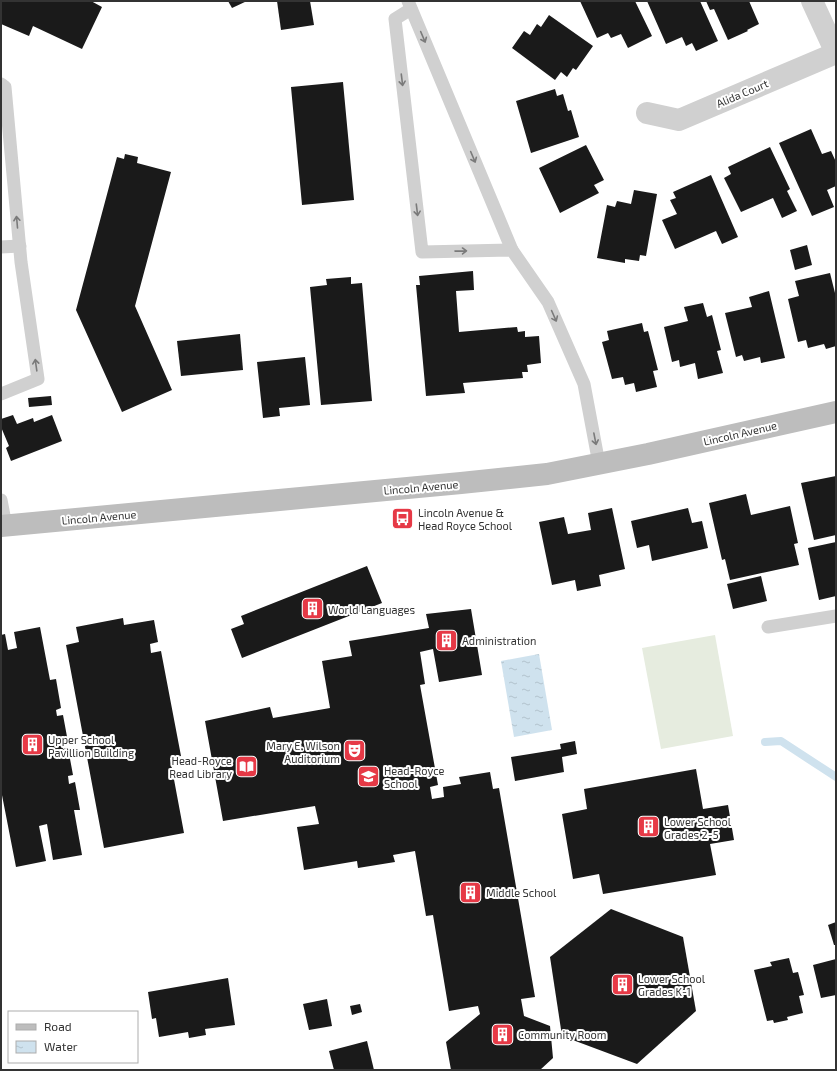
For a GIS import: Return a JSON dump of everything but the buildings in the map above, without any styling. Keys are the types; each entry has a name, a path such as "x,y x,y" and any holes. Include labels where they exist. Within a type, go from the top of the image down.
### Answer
{"main road":[{"name":"Lincoln Avenue","path":"3,526 499,480 547,474 836,412"}],"street":[{"path":"812,1 836,53"},
{"name":"Alida Court","path":"646,113 679,120 836,53"}],"lane":[{"path":"512,250 422,252 395,19 410,5 512,250 548,302 584,384 599,464"},
{"path":"1,84 5,87 20,246 38,378 1,394"},
{"path":"1,247 20,246"},
{"path":"1,500 3,526"},
{"path":"768,627 836,616"}],"shaded area":[{"path":"715,635 733,736 661,749 642,648"}],"water":[{"path":"539,654 552,730 514,737 501,661"}],"waterway":[{"path":"765,742 781,741 836,777"}],"place":[{"name":"Lincoln Avenue & Head Royce School","path":"402,518"},
{"name":"World Languages","path":"312,609"},
{"name":"Administration","path":"447,640"},
{"name":"Upper School Pavillion Building","path":"32,745"},
{"name":"Mary E. Wilson Auditorium","path":"355,751"},
{"name":"Head-Royce Read Library","path":"247,766"},
{"name":"Head-Royce School","path":"369,776"},
{"name":"Lower School Grades 2-5","path":"648,827"},
{"name":"Middle School","path":"470,892"},
{"name":"Lower School Grades K-1","path":"623,984"},
{"name":"Community Room","path":"503,1034"}]}
